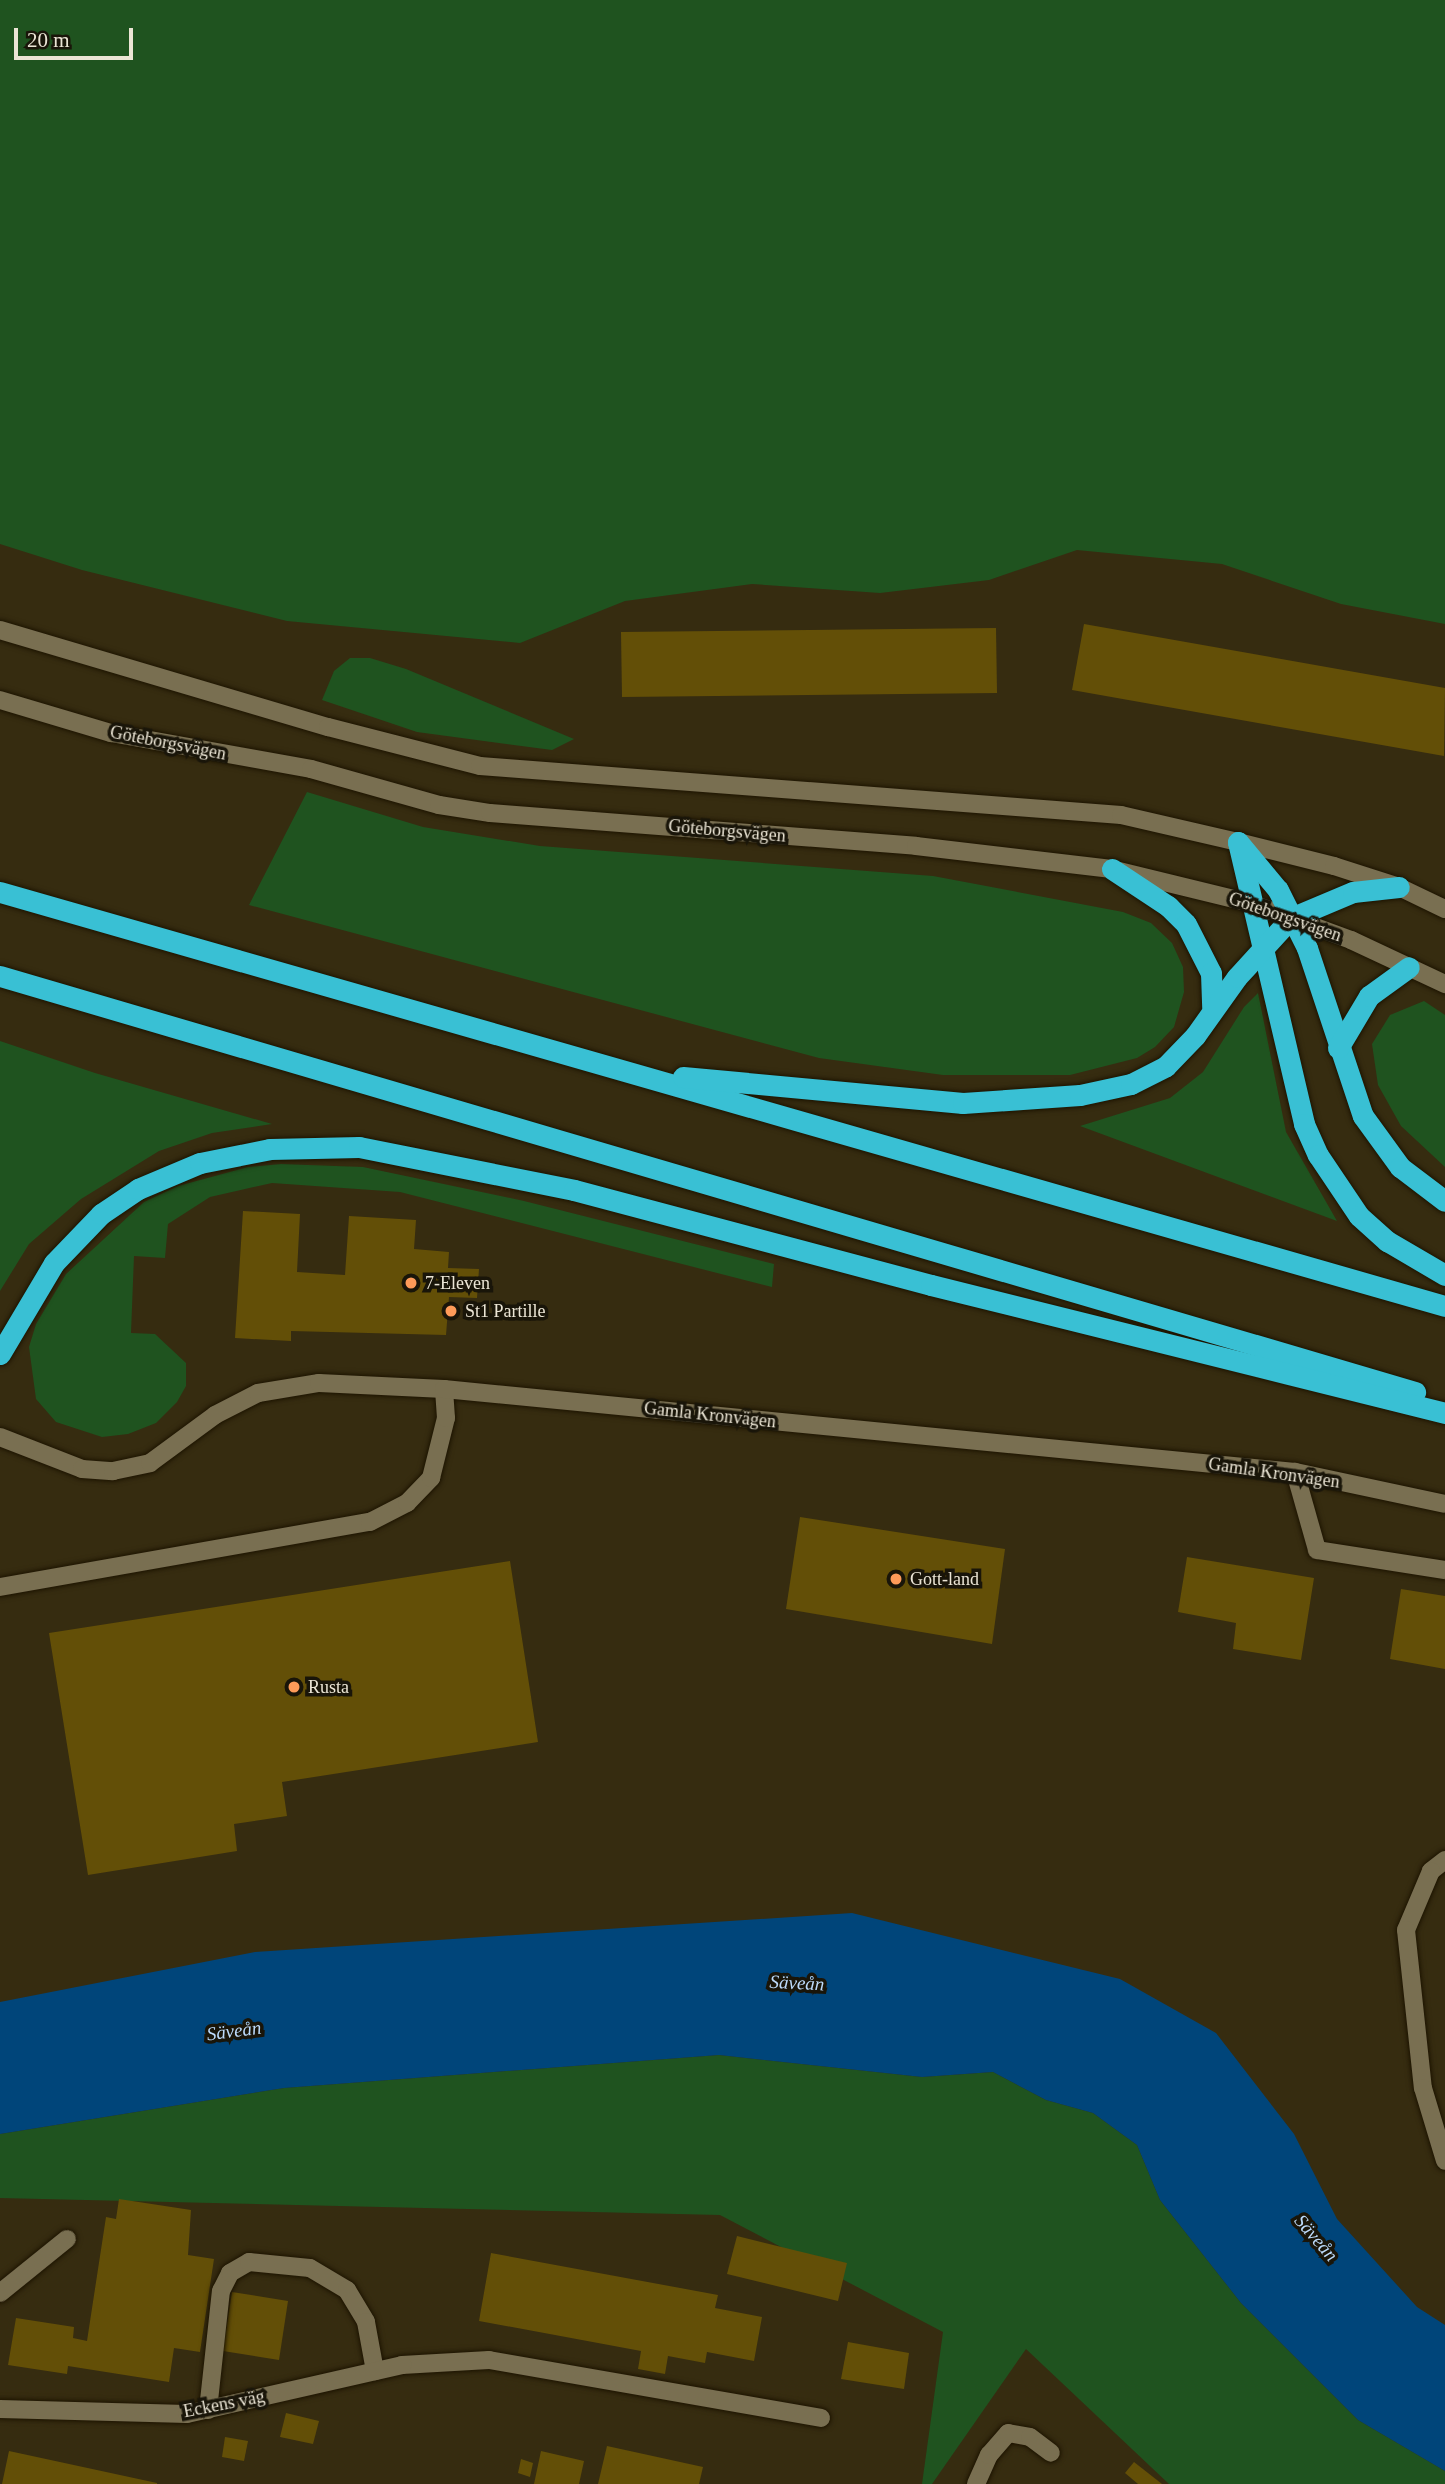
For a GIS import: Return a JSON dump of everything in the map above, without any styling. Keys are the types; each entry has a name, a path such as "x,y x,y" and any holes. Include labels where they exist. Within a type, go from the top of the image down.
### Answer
{"highway":[{"path":"1238,842 1250,903 1304,1124 1334,1184 1387,1241 1445,1275"},
{"path":"1238,842 1263,867 1307,947 1338,1048 1363,1116 1401,1167 1445,1201"},
{"path":"1112,869 1168,906 1186,924 1211,973 1213,1007"},
{"path":"622,1070 963,1103 1080,1095 1131,1084 1166,1066 1195,1036 1213,1007 1261,948 1291,918 1353,892 1399,887"},
{"path":"0,892 1445,1306"},
{"path":"1338,1048 1369,996 1409,967"},
{"path":"0,976 1445,1400"},
{"path":"0,1354 54,1263 102,1214 138,1189 200,1163 270,1149 359,1147 574,1189 931,1286 1445,1413"}],"street":[{"path":"0,630 328,727 480,766 1121,816 1238,842 1399,887 1445,909"},
{"name":"Göteborgsvägen","path":"0,700 111,733 311,769 439,805 477,811 916,846 1112,869 1186,884 1250,903 1445,984"},
{"name":"Gamla Kronvägen","path":"0,1437 82,1469 113,1471 150,1463 215,1415 258,1392 319,1383 444,1389 1295,1472 1445,1503"},
{"path":"0,1587 370,1522 407,1503 431,1478 446,1418 444,1389"},
{"path":"1295,1472 1317,1550 1445,1570"},
{"path":"1445,1860 1431,1871 1406,1930 1423,2088 1445,2161"},
{"path":"0,2293 67,2239"},
{"path":"208,2410 221,2291 230,2273 249,2262 310,2268 347,2290 366,2322 375,2371"},
{"name":"Eckens väg","path":"0,2409 176,2414 208,2410 402,2365 489,2360 821,2418"},
{"path":"976,2484 989,2455 1008,2433 1030,2437 1051,2453"}],"green space":[{"path":"0,0 1445,0 1445,624 1341,604 1222,564 1077,550 989,580 880,593 752,584 625,601 520,643 287,621 82,570 0,544"},
{"path":"350,658 370,658 406,669 574,739 552,750 417,732 322,700 334,671"},
{"path":"307,792 423,827 540,846 933,876 1123,912 1151,923 1172,943 1183,967 1184,992 1174,1027 1155,1047 1137,1058 1070,1075 943,1075 819,1058 249,905"},
{"path":"1258,993 1286,1132 1337,1221 1080,1126 1170,1098 1203,1072 1244,1007"},
{"path":"1424,1001 1445,1015 1445,1167 1401,1126 1378,1085 1372,1044 1390,1015"},
{"path":"0,1041 95,1073 272,1124 212,1133 159,1151 81,1199 29,1244 0,1291"},
{"path":"281,1164 363,1167 524,1201 774,1264 772,1287 400,1192 272,1183 210,1197 168,1224 165,1258 134,1256 131,1333 155,1334 186,1363 186,1386 177,1402 156,1423 128,1434 102,1437 56,1422 36,1399 29,1347 36,1324 66,1274 144,1202 178,1186 248,1167"},
{"path":"719,2055 922,2077 993,2072 1046,2100 1093,2113 1137,2145 1160,2200 1241,2303 1358,2420 1445,2471 1445,2484 1169,2484 1026,2349 932,2484 922,2484 943,2332 720,2215 0,2198 0,2134 284,2088"}],"water":[{"name":"Säveån","path":"852,1913 1120,1979 1216,2033 1294,2134 1337,2219 1417,2307 1445,2325 1445,2471 1358,2420 1241,2303 1160,2200 1137,2145 1093,2113 1046,2100 993,2072 922,2077 719,2055 284,2088 0,2134 0,2002 255,1952"}],"building":[{"path":"1084,624 1445,688 1444,756 1072,690"},
{"path":"996,628 997,693 622,697 621,632"},
{"path":"243,1211 300,1214 297,1272 345,1275 349,1216 416,1220 414,1249 449,1252 448,1268 479,1269 477,1298 449,1297 446,1335 291,1331 291,1341 235,1338"},
{"name":"Gott-land","path":"800,1517 1005,1549 992,1644 786,1609"},
{"path":"1187,1557 1314,1578 1301,1660 1233,1649 1236,1623 1178,1612"},
{"name":"Rusta","path":"510,1561 538,1742 282,1782 287,1816 234,1824 237,1851 88,1875 49,1633"},
{"path":"1401,1589 1445,1596 1445,1669 1390,1659"},
{"path":"119,2199 191,2210 188,2255 214,2259 200,2352 174,2348 169,2382 68,2366 67,2374 8,2365 16,2318 74,2327 73,2338 87,2341 106,2217 116,2219"},
{"path":"737,2236 847,2263 838,2301 727,2274"},
{"path":"491,2253 718,2295 715,2308 762,2317 754,2361 707,2352 705,2363 668,2356 665,2374 638,2369 641,2351 479,2321"},
{"path":"232,2292 288,2301 279,2360 223,2351"},
{"path":"848,2342 909,2353 904,2389 841,2379"},
{"path":"286,2413 319,2421 313,2444 280,2437"},
{"path":"225,2437 248,2441 244,2461 222,2457"},
{"path":"607,2446 703,2467 699,2484 598,2484"},
{"path":"9,2451 157,2483 157,2484 2,2484"},
{"path":"541,2451 584,2461 579,2484 534,2484"},
{"path":"521,2459 533,2463 530,2477 518,2473"},
{"path":"1134,2462 1162,2484 1138,2484 1125,2473"}],"place":[{"name":"7-Eleven","path":"411,1283"},
{"name":"St1 Partille","path":"451,1311"},
{"name":"Gott-land","path":"896,1579"},
{"name":"Rusta","path":"294,1687"}]}
